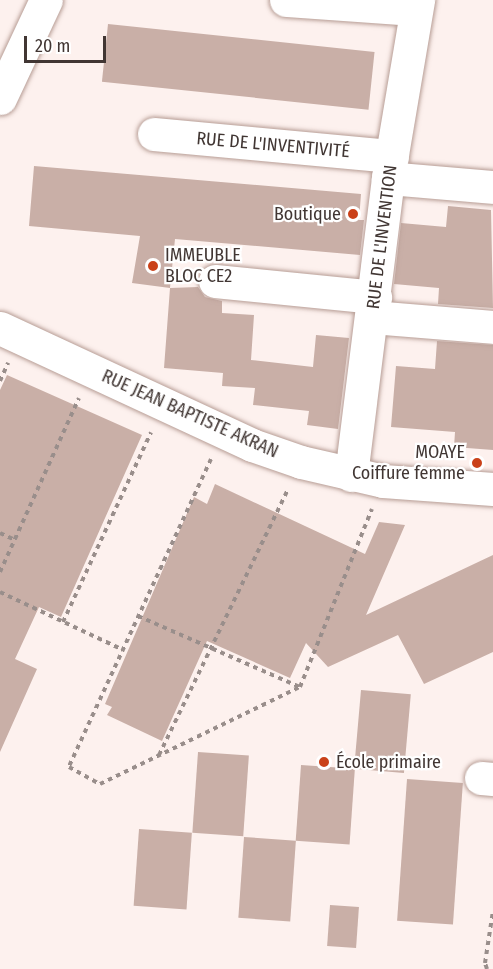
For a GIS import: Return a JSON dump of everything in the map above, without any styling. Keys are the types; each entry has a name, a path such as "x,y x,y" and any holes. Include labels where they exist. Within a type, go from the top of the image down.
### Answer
{"street":[{"path":"0,98 46,0"},
{"path":"286,0 417,5"},
{"name":"RUE DE L'INVENTION","path":"351,475 390,167 417,5"},
{"name":"RUE DE L'INVENTIVITÉ","path":"154,134 390,167 493,187"},
{"path":"215,281 493,327"},
{"name":"RUE JEAN BAPTISTE AKRAN","path":"0,328 224,432 301,462 383,481 493,489"}],"path":[{"path":"0,572 92,370"},
{"path":"63,622 164,404"},
{"path":"224,432 69,767 100,784 300,687 383,481"},
{"path":"159,756 301,462"},
{"path":"0,533 15,540"},
{"path":"0,592 123,650"},
{"path":"138,616 300,687"},
{"path":"487,969 485,963 493,911"}],"building":[{"path":"108,24 375,52 368,110 102,82"},
{"path":"34,166 361,194 359,220 364,220 360,255 175,239 170,288 132,283 140,236 29,226"},
{"path":"448,206 491,210 493,308 438,304 439,288 394,284 401,223 446,227"},
{"path":"198,287 205,297 222,301 222,313 254,315 251,360 313,367 316,335 349,338 338,429 307,425 309,411 253,405 255,388 222,386 223,373 164,368 170,288"},
{"path":"437,341 493,345 493,450 454,447 455,432 391,427 396,366 435,369"},
{"path":"7,375 142,435 61,617 39,607 15,659 37,669 0,752 0,390"},
{"path":"215,484 365,554 379,522 405,525 366,615 493,555 493,652 424,684 398,635 328,667 306,643 290,678 207,641 162,741 107,715 112,707 105,704 194,497 207,504"},
{"path":"361,690 411,694 404,773 354,769"},
{"path":"198,752 249,756 243,836 192,833"},
{"path":"301,765 355,769 350,845 296,841"},
{"path":"407,779 463,783 453,925 397,921"},
{"path":"139,829 192,833 186,910 134,906"},
{"path":"244,837 296,841 290,921 238,918"},
{"path":"330,905 359,907 356,948 327,946"}],"place":[{"name":"Boutique","path":"353,214"},
{"name":"IMMEUBLE BLOC CE2","path":"153,266"},
{"name":"MOAYE Coiffure femme","path":"477,463"},
{"name":"École primaire","path":"324,762"}]}
